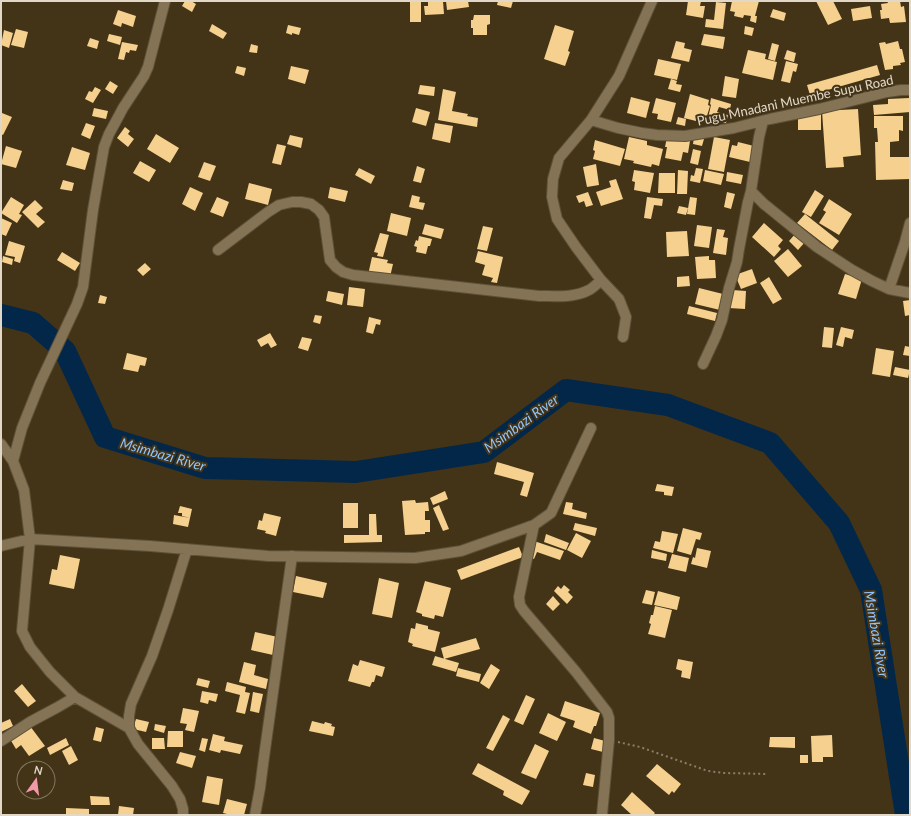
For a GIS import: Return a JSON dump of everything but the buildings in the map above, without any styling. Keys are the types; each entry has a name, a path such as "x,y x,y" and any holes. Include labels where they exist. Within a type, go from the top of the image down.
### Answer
{"street":[{"path":"13,461 22,428 40,383 78,304 84,287 93,210 104,147 114,123 144,76 165,1"},
{"path":"623,337 626,317 620,299 601,280 557,219 552,197 552,179 559,158 591,120 619,76 652,1"},
{"name":"Pugu Mnadani Muembe Supu Road","path":"591,120 642,133 685,136 734,128 887,92 910,90"},
{"path":"703,364 722,320 729,288 737,262 763,121"},
{"path":"751,191 764,204 817,247 852,270 889,289 910,293"},
{"path":"218,250 278,205 300,202 311,204 320,210 324,217 330,260 343,272 353,275 540,296 562,297 590,290 601,280"},
{"path":"889,289 910,223"},
{"path":"1,546 30,539 187,549 268,556 415,558 461,551 534,525 551,513 591,428"},
{"path":"1,444 13,461 24,490 30,539 22,630 30,647 50,672 75,697 129,728"},
{"path":"534,525 519,596 520,605 607,712 609,718 610,740 602,815"},
{"path":"183,815 180,800 172,786 138,744 129,728 129,716 131,704 152,656 168,610 187,549"},
{"path":"255,815 292,556"},
{"path":"1,741 30,722 75,697"}],"path":[{"path":"610,740 640,747 708,771 768,774"}],"waterway":[{"name":"Msimbazi River","path":"1,315 33,323 65,351 105,437 205,468 356,472 484,452 566,390 668,405 770,443 839,523 871,590 906,815"}]}
